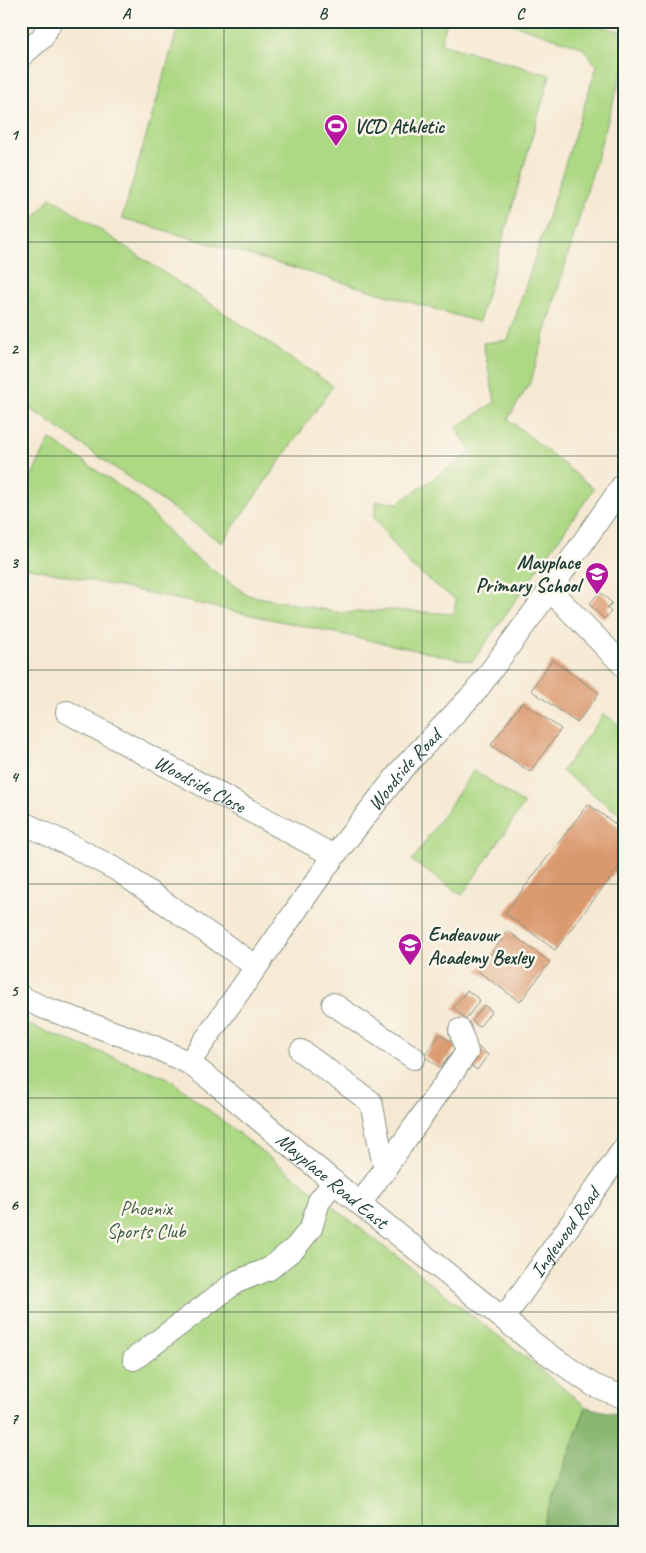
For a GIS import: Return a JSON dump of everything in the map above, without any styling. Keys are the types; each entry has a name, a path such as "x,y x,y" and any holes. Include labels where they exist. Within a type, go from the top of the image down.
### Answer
{"street":[{"path":"21,56 42,38 52,21"},
{"name":"Woodside Road","path":"189,1063 255,966 334,856 404,768 476,691 550,590 625,482"},
{"path":"550,590 625,667"},
{"name":"Woodside Close","path":"67,712 334,856"},
{"path":"21,822 119,871 255,966"},
{"name":"Mayplace Road East","path":"21,997 42,1007 152,1046 189,1063 360,1204 541,1349 593,1384 625,1398"},
{"path":"333,1004 414,1058"},
{"path":"360,1204 385,1171 466,1052 460,1030"},
{"path":"301,1051 372,1102 385,1171"},
{"name":"Inglewood Road","path":"504,1318 625,1147"},
{"path":"134,1359 236,1282 269,1270 296,1248 311,1228 319,1202 334,1182"}],"green space":[{"name":"VCD Athletic","path":"180,21 431,21 446,25 441,44 550,75 479,322 122,218"},
{"path":"503,21 584,21 625,33 625,62 531,381 508,419 594,489 472,662 21,566 21,497 50,439 137,498 187,551 247,595 342,613 392,610 454,614 456,600 411,566 374,518 377,501 398,503 472,452 456,428 495,402 483,343 508,340 597,66 582,47"},
{"path":"51,197 333,386 222,543 21,402 21,235"},
{"path":"604,714 625,729 625,818 562,771"},
{"path":"474,770 524,804 462,895 412,861"},
{"name":"Phoenix Sports Club","path":"21,1022 168,1078 529,1360 586,1407 540,1532 21,1532"},
{"path":"586,1407 625,1416 625,1532 540,1532"}],"building":[{"path":"600,592 612,603 607,608 611,612 604,619 589,604"},
{"path":"552,660 599,693 577,723 531,690"},
{"path":"522,702 561,729 530,772 491,745"},
{"path":"588,804 625,831 625,859 555,950 505,913"},
{"path":"508,931 550,962 520,1002 478,971"},
{"path":"467,990 480,1000 466,1019 453,1008"},
{"path":"484,1005 492,1011 479,1027 472,1021"},
{"path":"440,1034 457,1046 440,1068 424,1056"},
{"path":"478,1047 488,1055 477,1070 466,1062"}],"place":[{"name":"VCD Athletic","path":"336,147"},
{"name":"Mayplace Primary School","path":"597,595"},
{"name":"Endeavour Academy Bexley","path":"410,966"}]}
